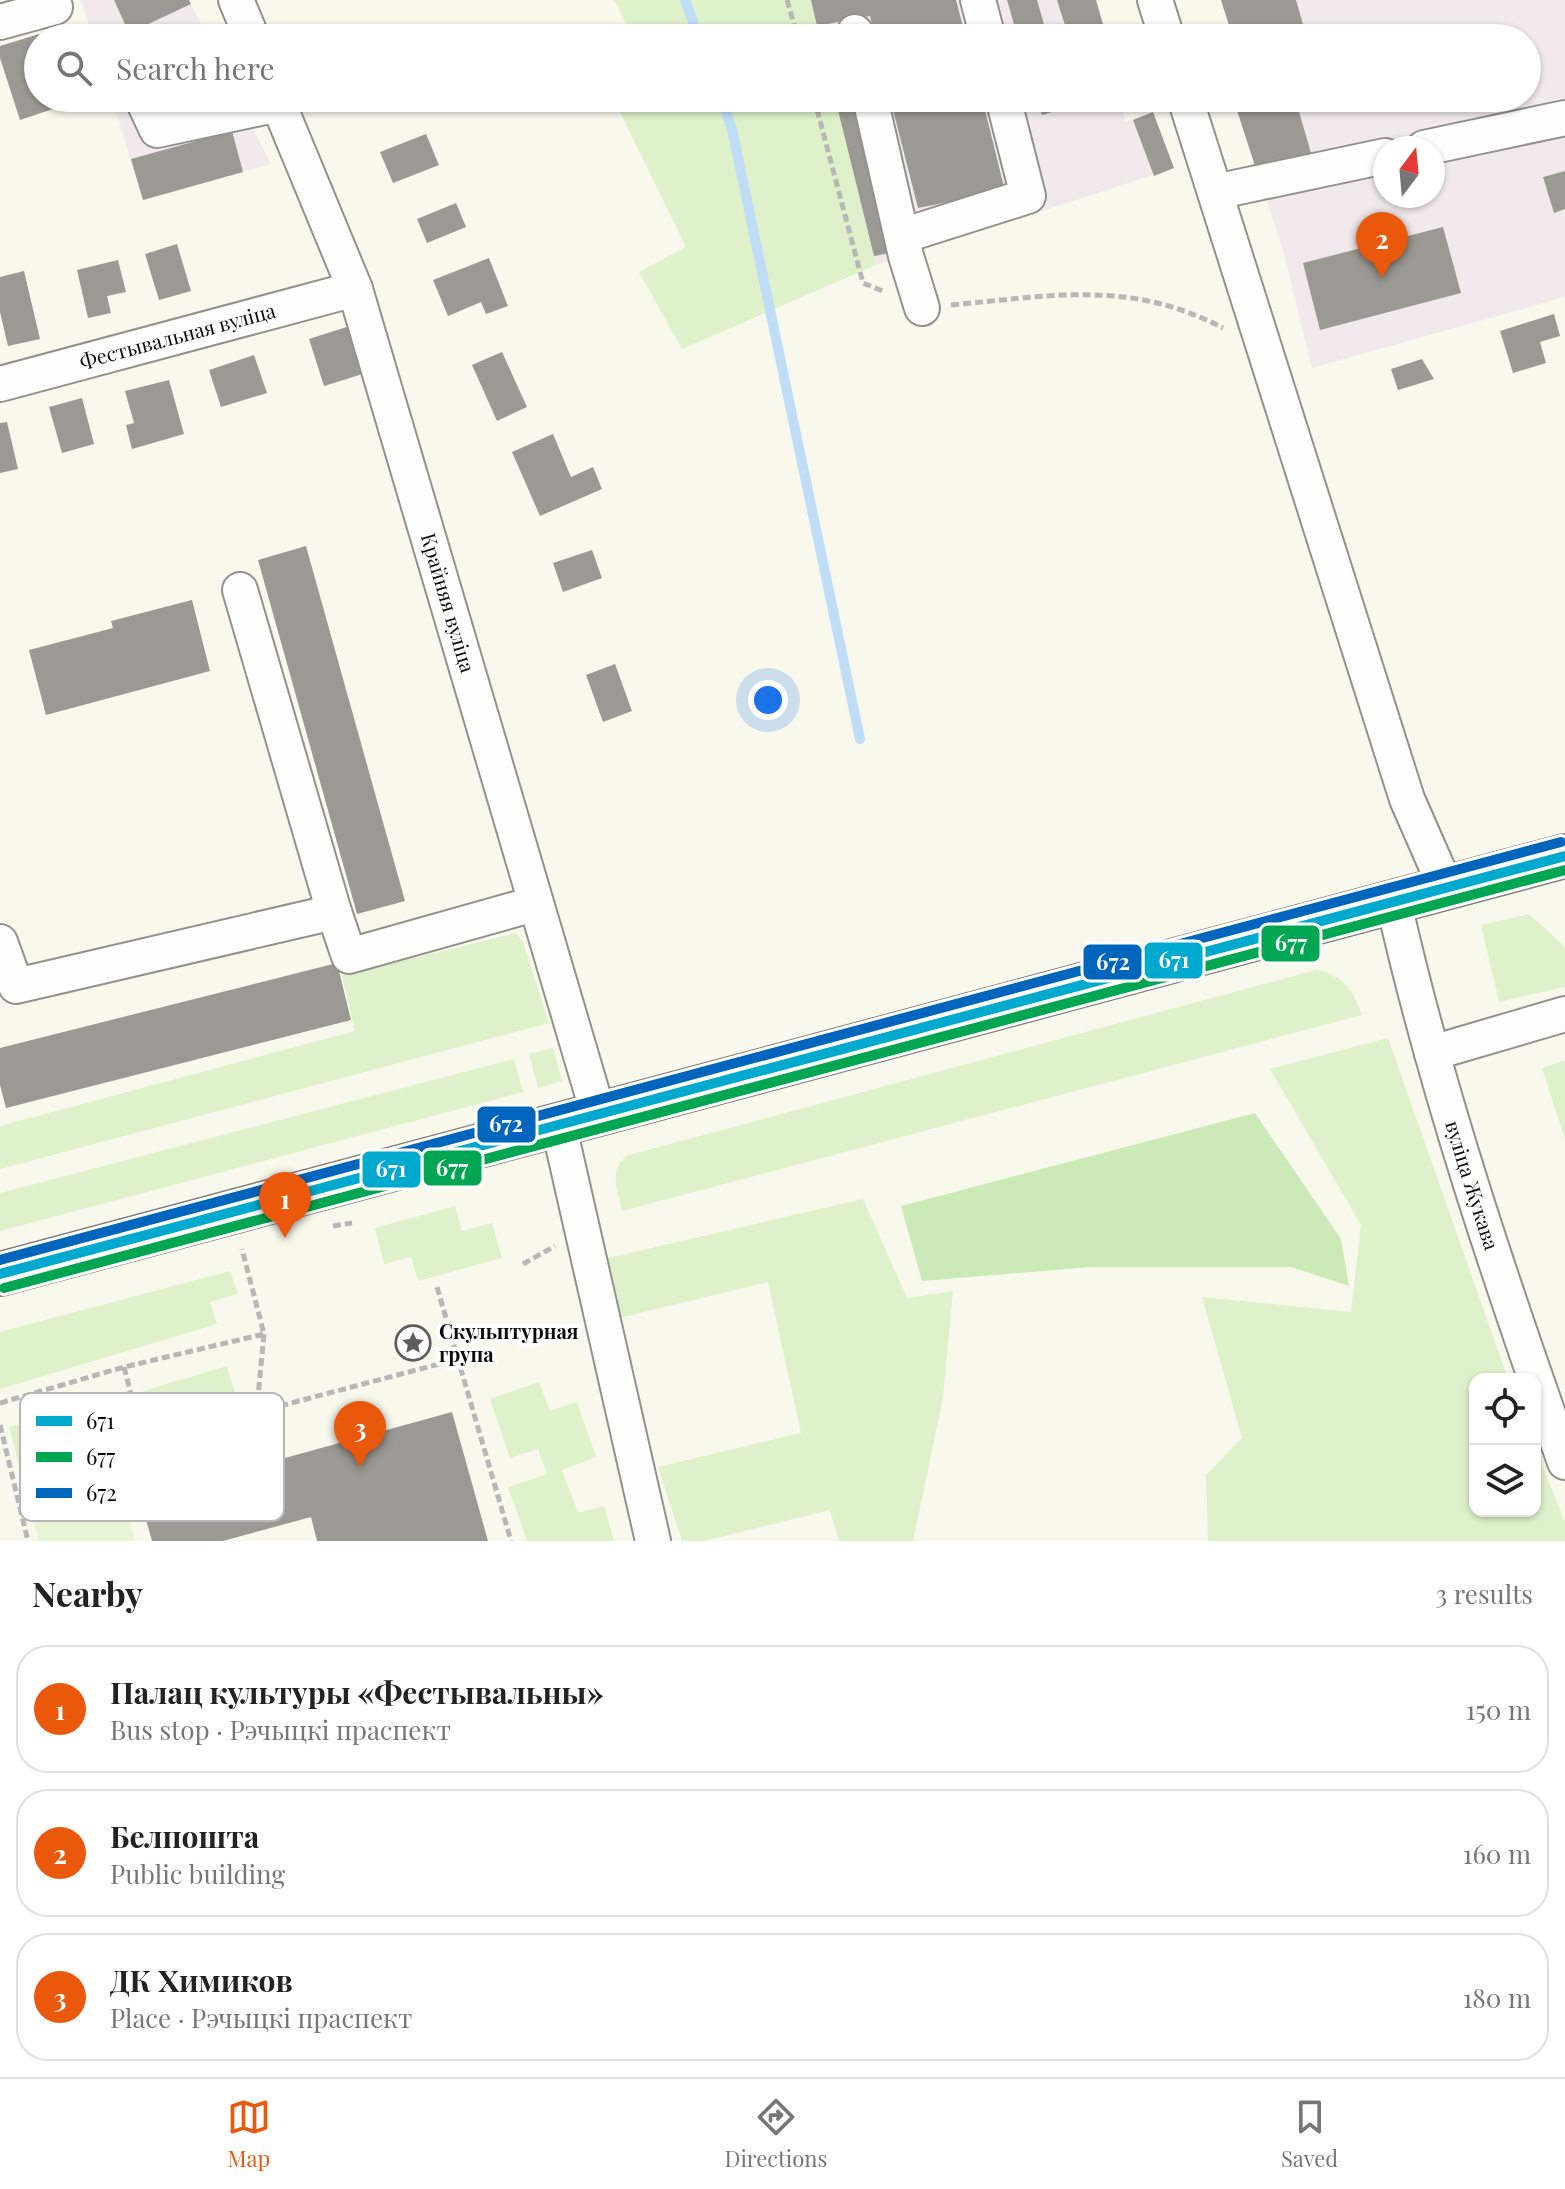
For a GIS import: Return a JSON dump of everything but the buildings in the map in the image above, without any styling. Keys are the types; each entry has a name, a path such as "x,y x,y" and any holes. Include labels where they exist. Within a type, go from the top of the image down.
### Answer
{"main road":[{"path":"0,1274 1565,856"}],"street":[{"path":"236,0 246,24"},
{"path":"978,0 984,24"},
{"path":"1155,0 1163,24"},
{"path":"0,22 55,7"},
{"path":"149,112 157,130 232,112"},
{"name":"Крайняя вуліца","path":"283,112 355,289 598,1113"},
{"path":"873,112 922,308"},
{"path":"902,236 1028,196 1007,112"},
{"path":"1189,112 1407,799 1446,888"},
{"path":"1445,144 1565,118"},
{"path":"1215,192 1373,159"},
{"name":"Фестывальная вуліца","path":"0,384 355,289"},
{"path":"240,590 349,956 534,904"},
{"name":"вуліца Жукава","path":"1394,904 1418,1012 1523,1345 1565,1462"},
{"path":"0,942 16,986 334,912"},
{"path":"1432,1053 1565,1014"},
{"path":"558,1123 653,1541"}],"path":[{"path":"787,0 794,24"},
{"path":"818,112 863,283 922,308 1077,293 1155,300 1194,313 1263,349"},
{"path":"523,1264 559,1243"},
{"path":"242,1249 264,1334 259,1393"},
{"path":"437,1287 511,1541"},
{"path":"34,1393 124,1367 264,1334"},
{"path":"284,1405 458,1359"},
{"path":"124,1367 131,1393"},
{"path":"0,1403 20,1397"},
{"path":"0,1425 20,1509"},
{"path":"23,1521 28,1541"}],"shaded area":[{"path":"81,0 189,0 201,24 89,24"},
{"path":"811,0 1096,0 1103,24 817,24"},
{"path":"1221,0 1565,0 1565,297 1312,368 1284,253 1238,112 1541,112 1541,24 1229,24"},
{"path":"116,112 245,112 271,164 143,200"},
{"path":"838,112 1123,112 1125,122 1153,112 1174,168 876,265"}],"green space":[{"path":"614,0 811,0 817,24 627,24"},
{"path":"620,112 838,112 876,265 682,349 639,272 686,247"},
{"path":"1529,914 1565,947 1565,987 1499,1002 1481,925"},
{"path":"516,933 523,942 549,1023 0,1169 0,1126 355,1031 342,976"},
{"path":"1316,970 1334,976 1346,985 1362,1015 622,1211 616,1173 622,1160 629,1155"},
{"path":"1388,1038 1506,1373 1469,1373 1469,1517 1541,1517 1541,1462 1565,1522 1565,1541 1208,1541 1206,1475 1242,1438 1202,1297 1351,1312 1361,1225 1270,1069"},
{"path":"553,1048 562,1081 538,1088 529,1054"},
{"path":"514,1059 523,1092 0,1231 0,1193"},
{"path":"1565,1060 1565,1139 1542,1068"},
{"path":"1255,1113 1341,1239 1349,1286 1291,1267 1091,1267 922,1281 901,1206"},
{"path":"863,1199 907,1298 953,1291 943,1398 913,1541 839,1541 830,1510 704,1541 682,1541 658,1467 801,1433 768,1282 619,1318 608,1258"},
{"path":"455,1206 462,1231 492,1223 502,1258 418,1281 411,1257 384,1264 375,1228"},
{"path":"230,1271 238,1294 210,1302 217,1324 0,1389 0,1332"},
{"path":"227,1366 235,1393 144,1393"},
{"path":"539,1382 550,1411 577,1402 596,1457 562,1470 578,1513 604,1506 614,1541 527,1541 508,1487 547,1474 538,1449 510,1458 490,1399"},
{"path":"20,1424 20,1469 9,1427"},
{"path":"130,1521 135,1541 39,1541 34,1522"}],"waterway":[{"path":"685,0 694,24"},
{"path":"726,112 860,739"}],"transit line":[{"name":"672","path":"0,1260 1561,842"},
{"name":"671","path":"0,1274 1565,856"},
{"name":"677","path":"4,1288 1565,870"}],"place":[{"name":"Белпошта","path":"1382,278"},
{"name":"Палац культуры «Фестывальны»","path":"285,1238"},
{"name":"Скульптурная група","path":"413,1343"},
{"name":"ДК Химиков","path":"360,1467"}]}
